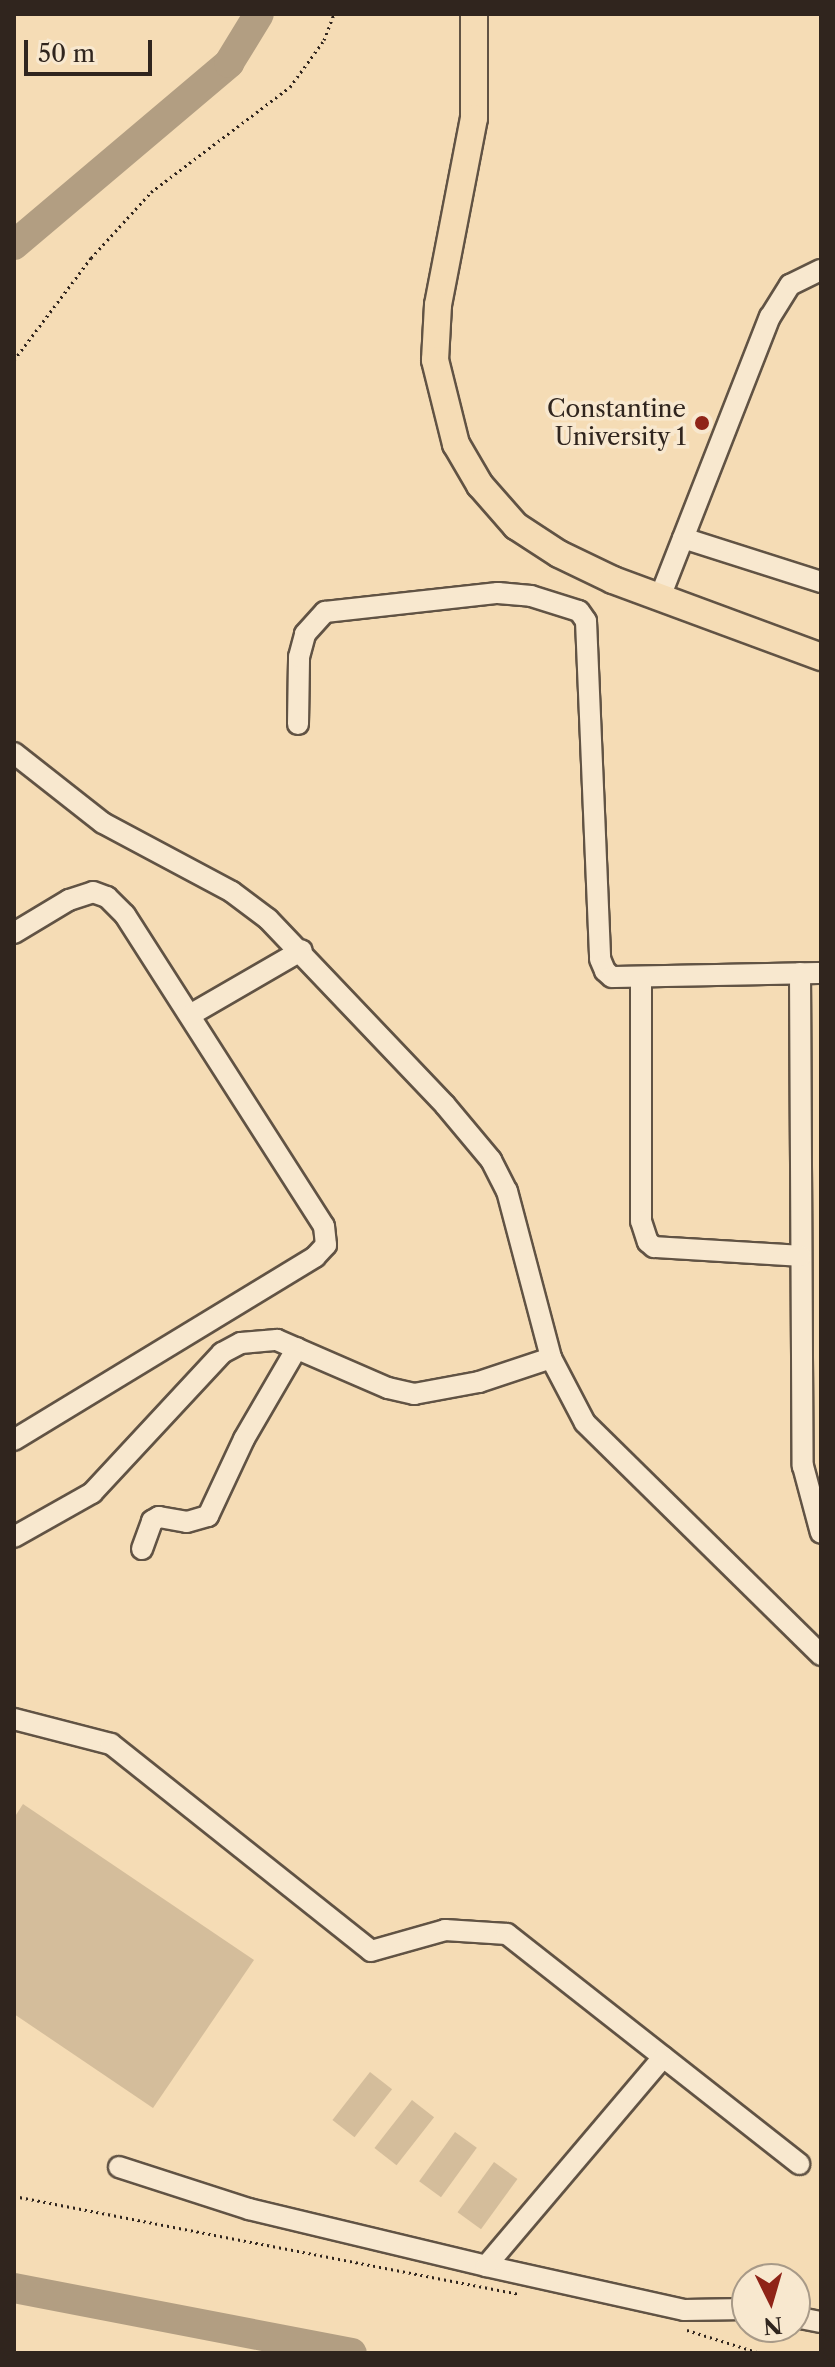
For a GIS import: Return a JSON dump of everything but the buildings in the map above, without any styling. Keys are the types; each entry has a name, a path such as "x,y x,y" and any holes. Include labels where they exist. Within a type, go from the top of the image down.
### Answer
{"main road":[{"path":"474,14 474,118 438,305 435,360 441,400 456,444 480,485 516,526 559,554 660,597 821,657"}],"street":[{"path":"660,597 770,317 790,285 821,270"},
{"path":"683,538 821,582"},
{"path":"298,724 299,657 305,634 325,612 498,593 531,596 579,611 586,621 600,959 612,977 821,973"},
{"path":"14,753 103,823 232,892 302,950 491,1160 522,1236 551,1358 585,1423 612,1453 821,1655"},
{"path":"14,933 69,900 93,892 107,897 190,1015 324,1226 326,1245 315,1257 14,1440"},
{"path":"190,1015 302,950"},
{"path":"800,973 803,1466 821,1533"},
{"path":"641,977 641,1221 648,1242 654,1247 801,1256"},
{"path":"14,1537 92,1493 222,1353 259,1339 297,1348 388,1388 414,1394 479,1382 551,1358"},
{"path":"142,1549 152,1521 159,1517 187,1522 208,1516 244,1439 297,1348"},
{"path":"14,1719 111,1744 371,1951 445,1930 507,1934 799,2164"},
{"path":"486,2266 663,2057"},
{"path":"119,2167 249,2209 486,2266 684,2310 731,2309"}],"path":[{"path":"14,360 91,258 151,192 290,87 324,40 334,14"},
{"path":"14,2196 526,2295"},
{"path":"679,2327 760,2353"}],"shaded area":[{"path":"23,1804 254,1960 153,2108 14,2014 14,1818"},
{"path":"370,2072 392,2089 355,2137 332,2120"},
{"path":"412,2100 434,2117 397,2165 374,2148"},
{"path":"455,2132 477,2148 441,2197 419,2181"},
{"path":"494,2162 517,2179 481,2229 458,2212"}],"waterway":[{"path":"14,245 229,63 259,14"},
{"path":"14,2288 352,2353"}],"place":[{"name":"Constantine University 1","path":"702,423"}]}
